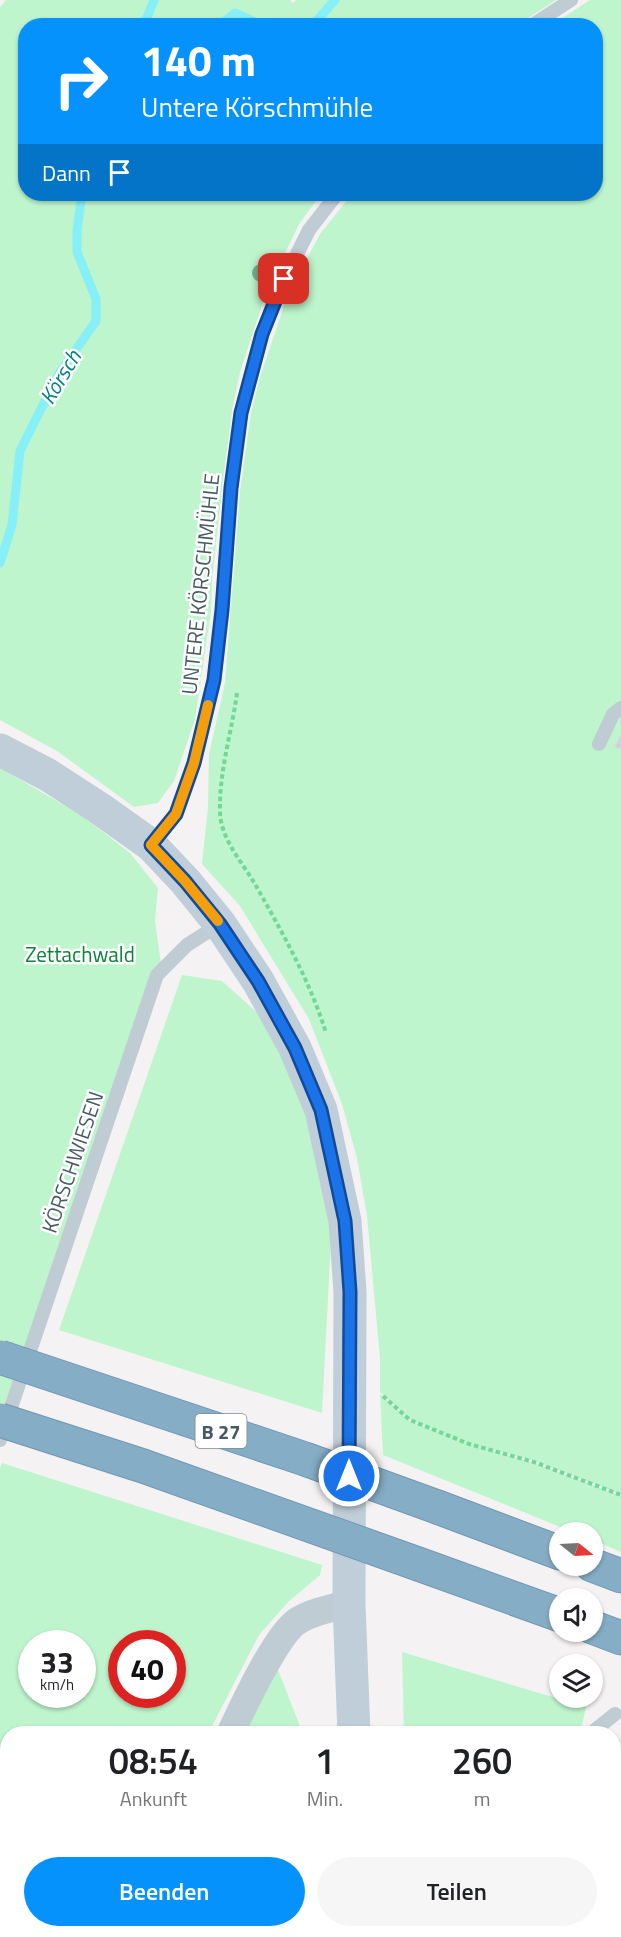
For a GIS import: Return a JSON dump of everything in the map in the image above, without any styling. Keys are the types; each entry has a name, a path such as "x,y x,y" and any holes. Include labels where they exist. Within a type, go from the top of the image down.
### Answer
{"highway":[{"name":"B 27","path":"0,1357 305,1459 549,1549"},
{"path":"0,1419 143,1466 549,1611"},
{"path":"603,1569 621,1576"},
{"path":"603,1631 621,1638"}],"street":[{"path":"0,750 48,775 99,808 151,845 185,881 220,924 258,981 295,1048 321,1110 345,1221 350,1292 349,1604 354,1726"},
{"path":"234,1726 281,1638 297,1622 321,1611 349,1604"}],"lane":[{"path":"543,18 571,0"},
{"name":"UNTERE KÖRSCHMÜHLE","path":"151,845 176,814 194,763 214,680 238,435 241,413 259,345 276,296 292,262 309,230 332,201"},
{"path":"599,744 613,714 621,708"},
{"name":"KÖRSCHWIESEN","path":"0,1440 157,975 187,945 220,924"},
{"path":"600,1726 615,1714"}],"path":[{"path":"238,687 224,766 220,813 231,848 254,883 291,949 328,1039"},
{"path":"381,1393 410,1420 469,1443 534,1462 621,1495"}],"green space":[{"path":"6,0 290,0 293,3 296,0 556,0 528,18 18,18 18,201 316,201 299,224 266,293 240,372 232,411 222,488 211,611 195,719 174,781 158,803 134,807 57,751 0,720 0,7"},
{"path":"590,0 621,0 621,1494 535,1461 481,1447 534,1463 621,1496 621,1552 603,1544 603,1522 549,1522 383,1455 380,1394 410,1421 453,1437 410,1420 380,1392 380,1359 367,1216 357,1158 342,1104 309,1019 240,906 202,864 208,807 209,754 225,683 240,491 251,413 260,377 287,297 320,234 346,201 603,201 603,18 563,18"},
{"name":"Zettachwald","path":"0,768 81,815 130,853 158,888 155,921 161,964 0,1417"},
{"path":"182,975 222,981 279,1032 310,1116 332,1221 322,1413 59,1330"},
{"path":"2,1463 322,1565 320,1575 288,1602 259,1635 212,1726 0,1726 0,1468"},
{"path":"402,1652 549,1696 549,1708 586,1708 582,1726 404,1726"},
{"path":"277,1667 300,1726 246,1726"}],"building":[{"path":"621,734 621,749 615,747"}],"waterway":[{"path":"147,18 154,0"},
{"name":"Körsch","path":"319,18 335,0"},
{"name":"Körsch","path":"229,18 235,13 246,18"},
{"name":"Körsch","path":"0,563 12,525 20,451 58,375 96,321 96,299 77,252 81,201"}],"slow traffic":[{"path":"208,705 194,763 176,814 151,845 218,921"}],"route":[{"path":"284,279 262,334 241,413 231,488 214,680 194,763 176,814 151,845 185,881 220,924 258,981 295,1048 321,1110 345,1221 350,1292 349,1476"}]}
